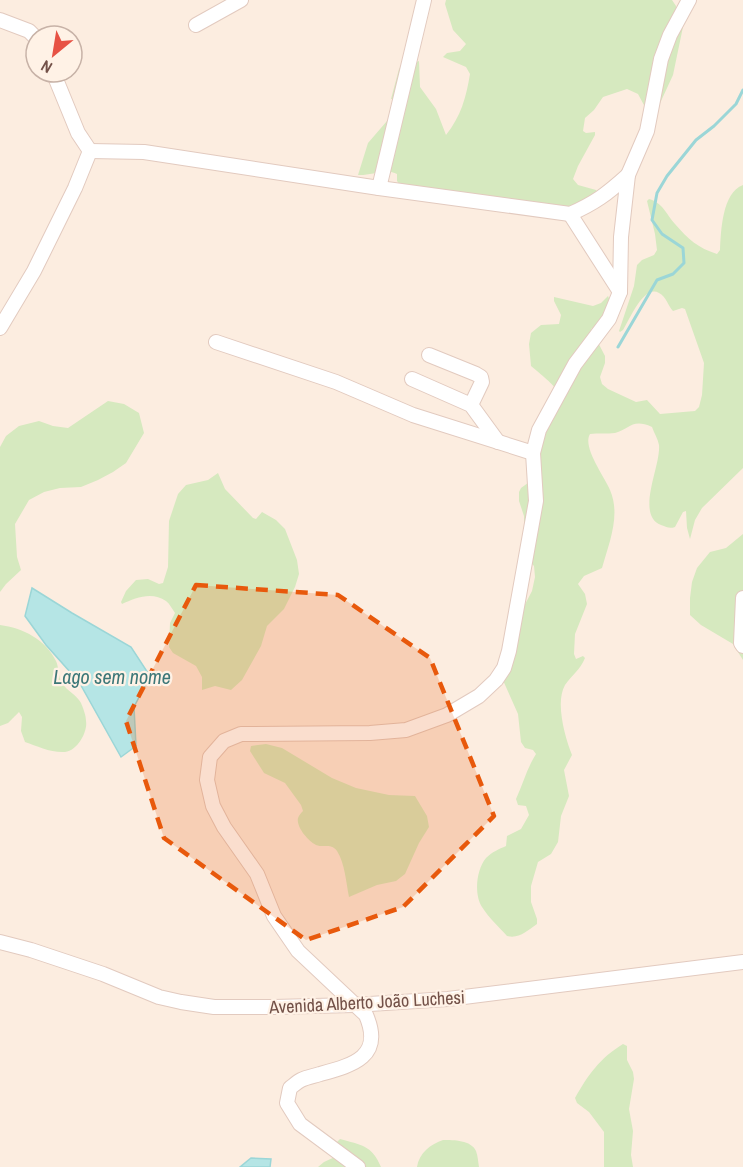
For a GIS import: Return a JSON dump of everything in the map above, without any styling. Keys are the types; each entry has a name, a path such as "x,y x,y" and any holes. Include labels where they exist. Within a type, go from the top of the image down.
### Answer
{"street":[{"path":"196,25 241,0"},
{"path":"379,188 424,0"},
{"path":"358,1167 300,1124 287,1103 290,1088 302,1079 349,1066 361,1058 369,1049 370,1026 366,1015 298,951 274,916 257,874 213,806 207,780 210,757 224,741 241,734 370,733 405,730 447,715 479,696 496,680 504,668 536,501 533,453 539,430 575,364 609,320 620,292 621,237 628,175 647,131 662,59 670,36 689,0"},
{"path":"0,20 24,29"},
{"path":"58,84 78,133 90,151"},
{"path":"90,151 144,152 570,214 605,195 628,175"},
{"path":"0,328 34,271 75,188 90,151"},
{"path":"570,214 620,292"},
{"path":"216,342 336,382 413,415 533,453"},
{"path":"429,356 481,377 482,382 471,405"},
{"path":"412,379 471,405 498,442"},
{"path":"743,598 741,643 743,646"},
{"name":"Avenida Alberto João Luchesi","path":"0,942 103,974 159,997 214,1007 354,1005 448,999 743,962"}],"highlighted area":[{"path":"196,585 338,595 430,658 494,816 403,907 306,940 164,838 126,721"}],"green space":[{"path":"446,0 672,0 676,6 676,22 684,22 673,75 656,112 645,107 638,94 627,89 603,97 585,118 583,131 595,132 595,135 573,179 578,185 596,190 597,197 554,212 400,185 397,181 397,174 393,172 358,175 368,143 393,114 406,88 391,99 399,69 403,63 411,64 419,61 420,87 436,109 446,135 459,114 465,99 470,74 466,67 443,57 447,53 460,51 466,44 453,30 445,4"},
{"path":"743,185 743,468 702,508 695,520 690,539 686,511 683,512 675,527 668,528 654,520 650,511 649,501 659,454 658,440 652,427 635,424 615,433 590,434 588,440 591,454 610,490 614,519 611,539 602,568 584,576 578,584 585,594 587,604 575,634 574,654 576,659 583,656 585,658 565,685 561,701 564,730 572,755 564,770 569,796 561,816 558,842 551,854 538,862 531,886 531,902 537,924 519,935 507,936 479,902 477,882 486,858 506,846 507,836 521,829 529,815 526,806 518,805 516,799 536,754 533,750 525,748 521,742 518,714 502,678 520,614 532,591 535,577 534,566 524,555 524,516 519,501 519,492 532,480 532,437 553,417 559,404 556,389 531,366 529,344 531,333 541,325 559,324 561,315 554,297 593,306 601,303 608,296 611,303 603,323 591,329 605,356 600,377 602,384 636,402 647,400 660,414 695,411 699,407 702,395 704,363 685,309 673,311 659,293 648,293 623,330 619,331 634,286 637,265 654,255 657,250 647,201 649,199 661,206 694,242 717,254 720,250 722,223 727,204 736,189"},
{"path":"108,401 124,404 139,413 144,433 126,463 113,472 81,487 60,488 44,492 29,500 15,524 17,557 21,570 0,592 0,447 6,436 19,426 39,421 68,428"},
{"path":"218,473 225,489 253,518 256,519 262,512 276,520 285,529 297,560 299,574 284,609 267,626 261,646 242,680 231,690 215,686 202,690 202,677 196,666 173,653 169,647 170,623 175,613 169,604 155,596 138,598 122,604 121,602 126,591 136,580 148,579 159,584 163,583 168,567 169,521 178,494 186,485 208,480"},
{"path":"743,534 743,660 733,644 701,625 690,615 690,598 697,568 710,552 726,548"},
{"path":"0,625 25,632 40,641 56,661 62,683 81,703 86,719 85,730 81,740 69,751 44,749 25,742 21,731 22,717 19,712 8,723 0,726"},
{"path":"266,744 282,748 332,778 356,788 389,795 415,796 427,816 429,827 405,874 396,881 377,885 349,897 344,867 337,851 332,847 316,845 306,837 298,822 298,817 303,811 301,805 285,783 264,773 250,751 251,746"},
{"path":"623,1044 627,1046 627,1060 634,1079 629,1109 633,1131 631,1155 633,1167 604,1167 604,1132 575,1098 595,1068"},
{"path":"340,1139 370,1150 381,1167 318,1167 337,1156 336,1143"},
{"path":"443,1140 462,1141 474,1147 479,1167 417,1167 420,1157 426,1150"}],"water":[{"name":"Lago sem nome","path":"32,588 131,647 150,676 134,707 136,746 121,757 79,682 46,645 25,616"},
{"path":"251,1158 271,1159 270,1167 240,1167"}],"waterway":[{"path":"618,347 657,280 673,274 684,263 683,248 662,234 652,220 657,193 667,176 696,140 736,104 743,90"}]}
